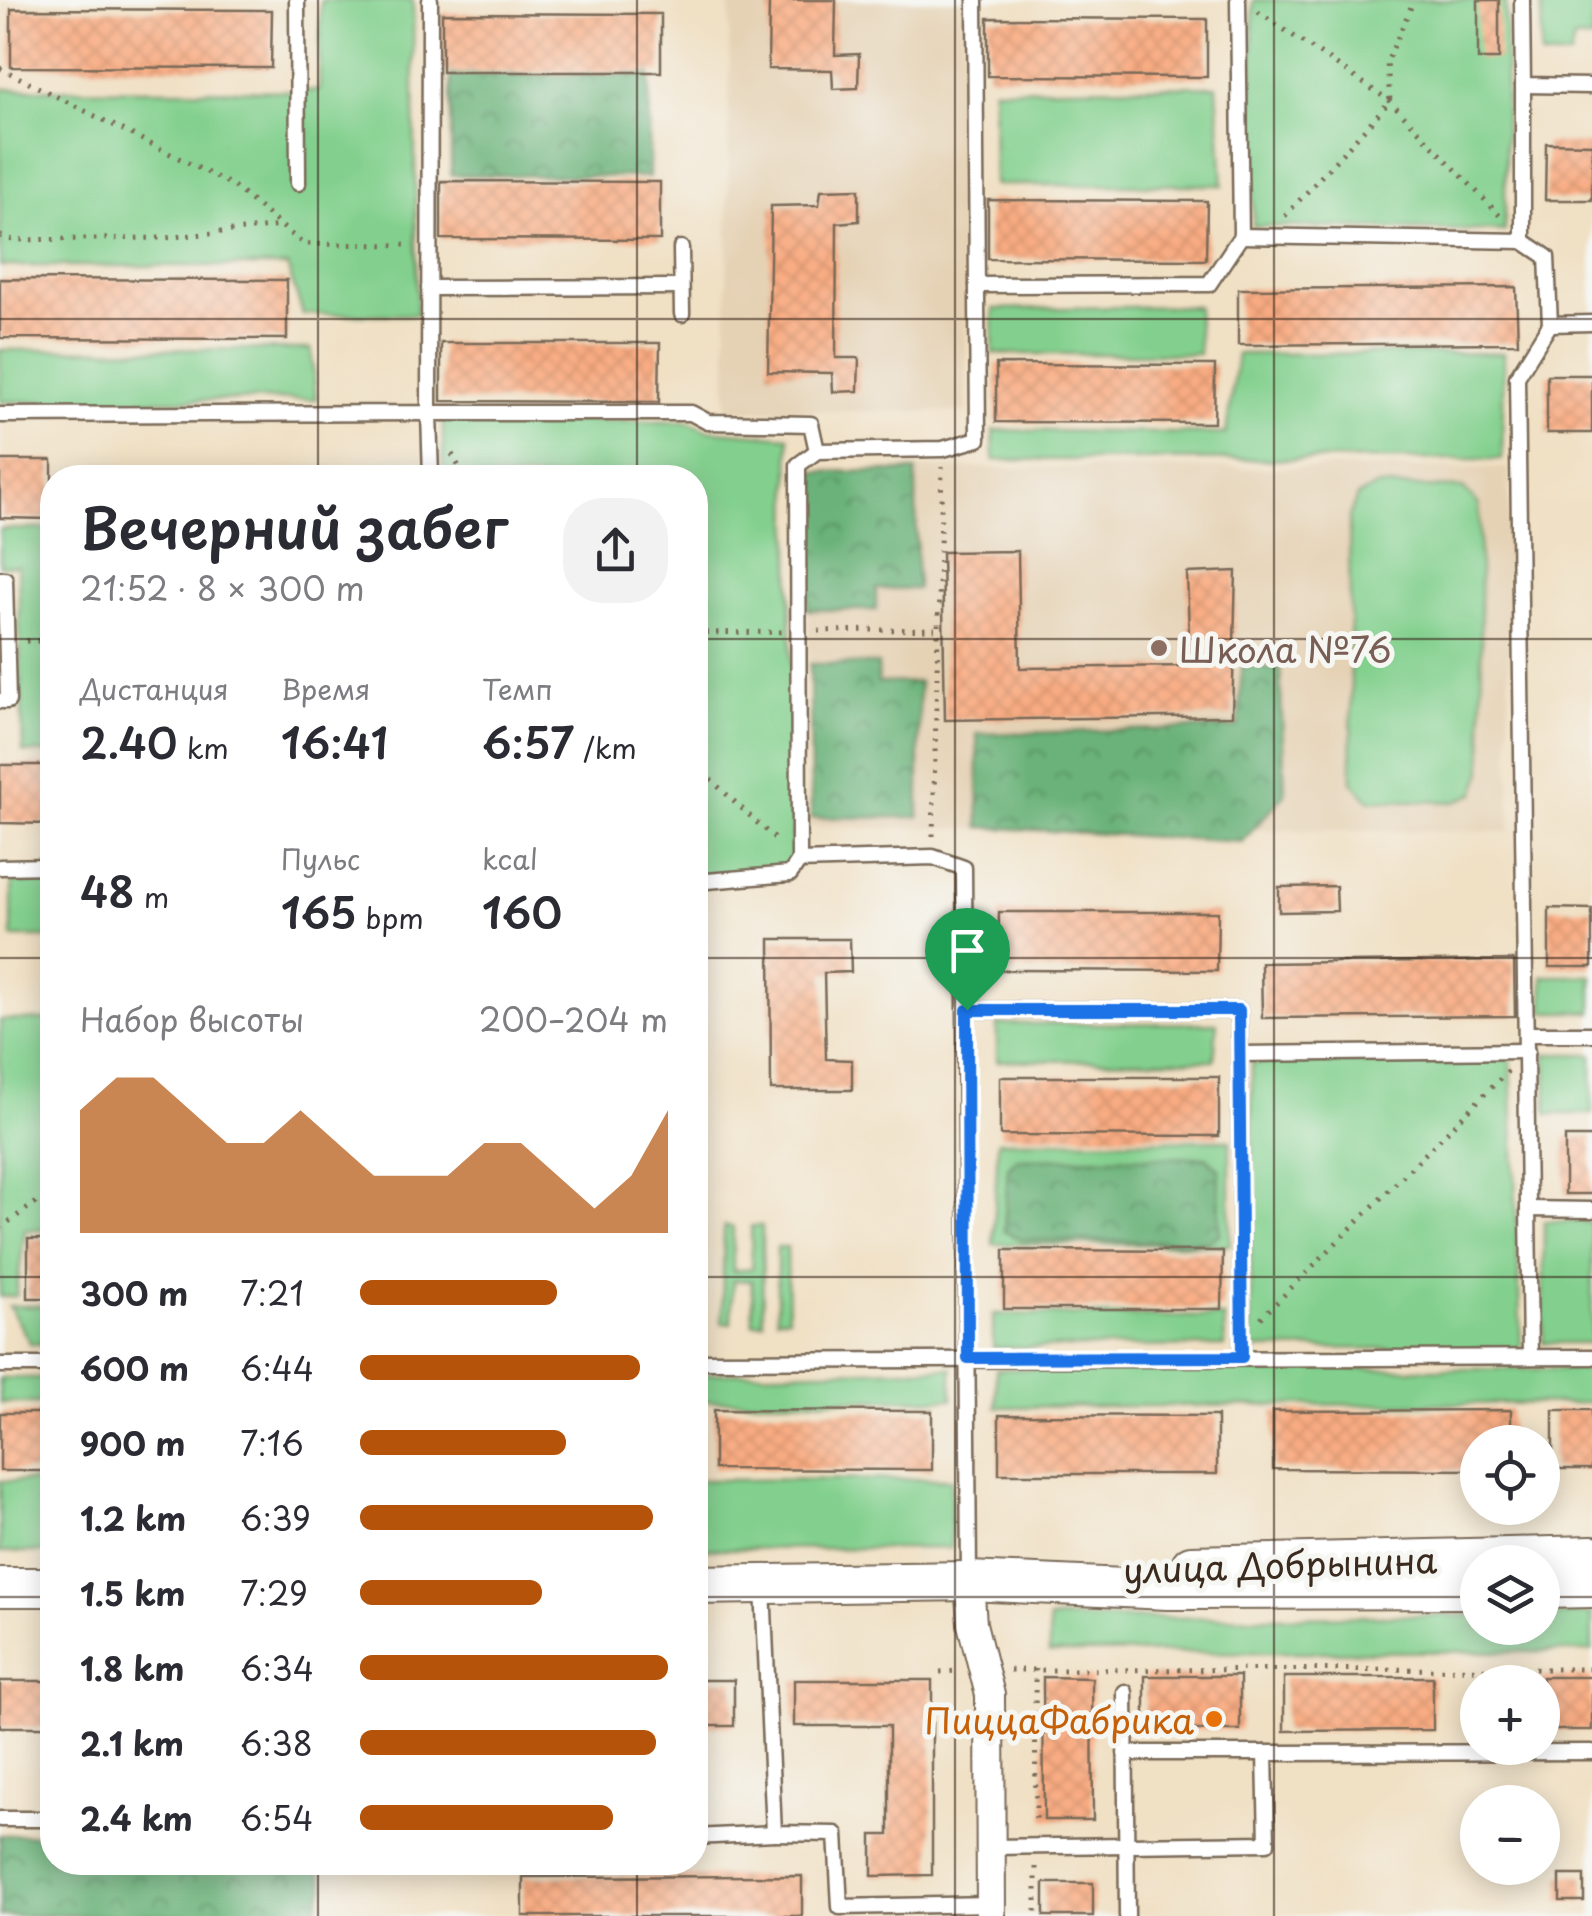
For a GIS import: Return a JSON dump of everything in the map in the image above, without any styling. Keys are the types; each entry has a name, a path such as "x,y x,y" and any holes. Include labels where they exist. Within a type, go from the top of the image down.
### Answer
{"main road":[{"name":"улица Добрынина","path":"708,1585 1167,1578 1592,1555"},
{"name":"улица Добрынина","path":"1167,1578 1460,1588"},
{"path":"0,1587 40,1587"},
{"path":"1560,1589 1592,1588"}],"street":[{"path":"969,1581 972,1624 990,1695 992,1910"}],"lane":[{"path":"297,0 298,183"},
{"path":"430,0 431,465"},
{"path":"708,881 790,874 799,861 798,465 817,451 942,449 978,439 975,0"},
{"path":"977,285 1209,284 1241,236 1238,0"},
{"path":"1522,0 1524,241"},
{"path":"1522,86 1592,86"},
{"path":"1241,236 1524,241 1547,257 1550,324 1517,377 1530,1357"},
{"path":"681,248 682,314"},
{"path":"430,288 682,287"},
{"path":"1550,324 1592,323"},
{"path":"0,415 691,413 708,422 811,424 817,451"},
{"path":"0,579 5,579 8,701 0,701"},
{"path":"799,861 933,857 964,868 969,1581"},
{"path":"0,867 40,866"},
{"path":"967,1010 1239,1010 1242,1357"},
{"path":"1527,1034 1592,1034"},
{"path":"1242,1054 1527,1051"},
{"path":"1528,1209 1592,1210"},
{"path":"708,1361 1592,1356"},
{"path":"0,1365 40,1365"},
{"path":"763,1585 774,1834"},
{"path":"1125,1692 1127,1916"},
{"path":"1126,1753 1592,1752"},
{"path":"991,1847 1267,1844 1264,1753"},
{"path":"0,1819 40,1819"},
{"path":"708,1837 836,1834 840,1907 868,1911 992,1910"}],"path":[{"path":"1254,0 1258,12 1390,101 1524,241"},
{"path":"1268,236 1390,101 1387,62 1414,0"},
{"path":"0,68 232,186 304,244 429,245"},
{"path":"0,236 13,240 164,238 281,226"},
{"path":"933,857 942,449"},
{"path":"708,777 799,861"},
{"path":"1242,1338 1527,1051"},
{"path":"0,1228 40,1200"},
{"path":"1036,1916 1035,1669 1592,1668"}],"shaded area":[{"path":"730,0 963,0 967,412 726,410"},
{"name":"Школа №76","path":"808,468 1508,468 1510,832 809,827"}],"green space":[{"path":"321,0 413,0 417,315 303,314 287,266 0,266 0,89 319,91"},
{"path":"1253,0 1506,0 1505,231 1253,226"},
{"path":"1542,0 1592,0 1592,39 1574,39 1570,57 1541,57"},
{"path":"451,75 650,75 649,177 451,175"},
{"path":"1217,86 1223,185 994,185 993,89"},
{"path":"1197,306 1199,354 993,354 993,309"},
{"path":"311,349 316,399 0,402 0,350"},
{"path":"1504,353 1502,459 994,460 993,430 1226,434 1237,354"},
{"path":"443,420 688,422 707,430 789,437 793,849 788,869 708,875 708,465 443,465"},
{"path":"916,471 917,589 876,589 876,610 808,610 807,472"},
{"path":"1378,486 1463,488 1479,505 1483,771 1475,793 1455,802 1369,800 1352,782 1349,517 1357,496"},
{"path":"0,529 40,529 40,753 23,752 18,566 0,566"},
{"path":"810,664 878,664 878,683 919,682 919,817 811,818"},
{"path":"1242,666 1280,668 1285,794 1242,842 979,827 977,734 1238,727"},
{"path":"12,882 40,882 40,937 12,937"},
{"path":"1543,976 1592,976 1592,1012 1544,1012"},
{"path":"0,1020 40,1020 40,1230 25,1230 16,1296 0,1297"},
{"path":"1217,1023 1214,1060 997,1061 997,1024"},
{"path":"1546,1054 1592,1054 1592,1114 1547,1114"},
{"path":"1511,1059 1521,1348 1250,1349 1252,1063"},
{"path":"1230,1140 1230,1245 993,1244 998,1141"},
{"path":"1206,1157 1219,1169 1220,1234 1207,1242 1021,1240 1004,1231 1008,1168 1017,1159"},
{"path":"1544,1221 1592,1222 1592,1343 1543,1343"},
{"path":"724,1226 733,1227 733,1271 752,1269 751,1226 762,1226 763,1322 753,1323 752,1281 733,1280 731,1323 722,1323"},
{"path":"777,1247 787,1247 788,1317 777,1318"},
{"path":"9,1306 40,1306 40,1344 31,1344"},
{"path":"993,1314 1224,1317 1225,1346 993,1348"},
{"path":"952,1368 952,1399 708,1401 708,1374"},
{"path":"996,1369 1592,1369 1592,1403 996,1407"},
{"path":"0,1378 40,1378 40,1403 0,1403"},
{"path":"951,1479 951,1548 708,1549 708,1480"},
{"path":"0,1481 40,1481 40,1552 0,1552"},
{"path":"1560,1614 1592,1614 1592,1651 1049,1653 1049,1619 1460,1615 1460,1645 1560,1645"},
{"path":"0,1835 40,1835 40,1875 321,1875 324,1886 314,1915 0,1916"}],"building":[{"path":"769,0 836,0 835,55 859,54 858,88 833,89 832,70 768,69"},
{"path":"1478,0 1499,0 1499,59 1478,59"},
{"path":"11,9 272,10 271,68 11,67"},
{"path":"442,13 661,14 661,72 442,72"},
{"path":"988,18 1207,19 1207,77 988,76"},
{"path":"1546,143 1592,144 1592,200 1545,200"},
{"path":"441,181 660,182 660,240 441,239"},
{"path":"859,189 859,221 837,223 836,358 859,358 858,391 833,392 832,373 768,372 771,206 819,205 821,190"},
{"path":"988,200 1207,201 1206,260 988,259"},
{"path":"0,279 287,280 287,339 0,338"},
{"path":"1516,287 1518,343 1238,345 1238,289"},
{"path":"441,343 660,343 659,402 441,401"},
{"path":"996,364 1215,365 1214,423 996,422"},
{"path":"1547,375 1592,375 1592,433 1547,433"},
{"path":"0,460 52,460 52,465 40,465 40,519 0,518"},
{"path":"1018,551 1020,668 1190,666 1187,573 1236,571 1232,716 945,720 942,552"},
{"path":"0,765 40,765 40,824 0,823"},
{"path":"1336,886 1337,911 1279,912 1279,887"},
{"path":"1549,908 1592,909 1592,967 1549,967"},
{"path":"999,912 1218,912 1217,971 998,970"},
{"path":"770,939 850,939 851,972 824,973 826,1059 852,1060 852,1090 771,1090"},
{"path":"1514,960 1515,1016 1262,1018 1261,963"},
{"path":"1000,1077 1219,1077 1219,1136 1000,1135"},
{"path":"1565,1137 1592,1137 1592,1194 1565,1194"},
{"path":"28,1239 40,1239 40,1298 28,1298"},
{"path":"1004,1250 1223,1251 1222,1309 1004,1309"},
{"path":"714,1410 932,1411 932,1470 714,1469"},
{"path":"1511,1410 1511,1425 1460,1425 1460,1470 1273,1469 1273,1411"},
{"path":"1553,1410 1592,1410 1592,1469 1560,1469 1560,1425 1553,1425"},
{"path":"0,1413 40,1413 40,1471 0,1471"},
{"path":"999,1415 1217,1416 1217,1474 999,1474"},
{"path":"1145,1676 1240,1676 1240,1730 1145,1730"},
{"path":"1043,1677 1092,1678 1093,1820 1044,1820"},
{"path":"1284,1677 1433,1677 1433,1730 1284,1731"},
{"path":"1560,1677 1592,1677 1592,1730 1560,1730"},
{"path":"708,1680 734,1680 734,1726 708,1726"},
{"path":"794,1680 932,1680 932,1875 872,1876 872,1835 889,1835 889,1726 794,1726"},
{"path":"0,1681 40,1681 40,1727 0,1727"},
{"path":"1560,1875 1584,1875 1584,1901 1560,1901"},
{"path":"802,1876 802,1916 523,1916 523,1877"},
{"path":"1044,1883 1093,1883 1093,1916 1044,1916"}],"place":[{"name":"Школа №76","path":"1159,648"},
{"name":"ПиццаФабрика","path":"1214,1719"}],"route":[{"path":"967,1010 1239,1010 1242,1357 968,1358 967,1010"}]}
